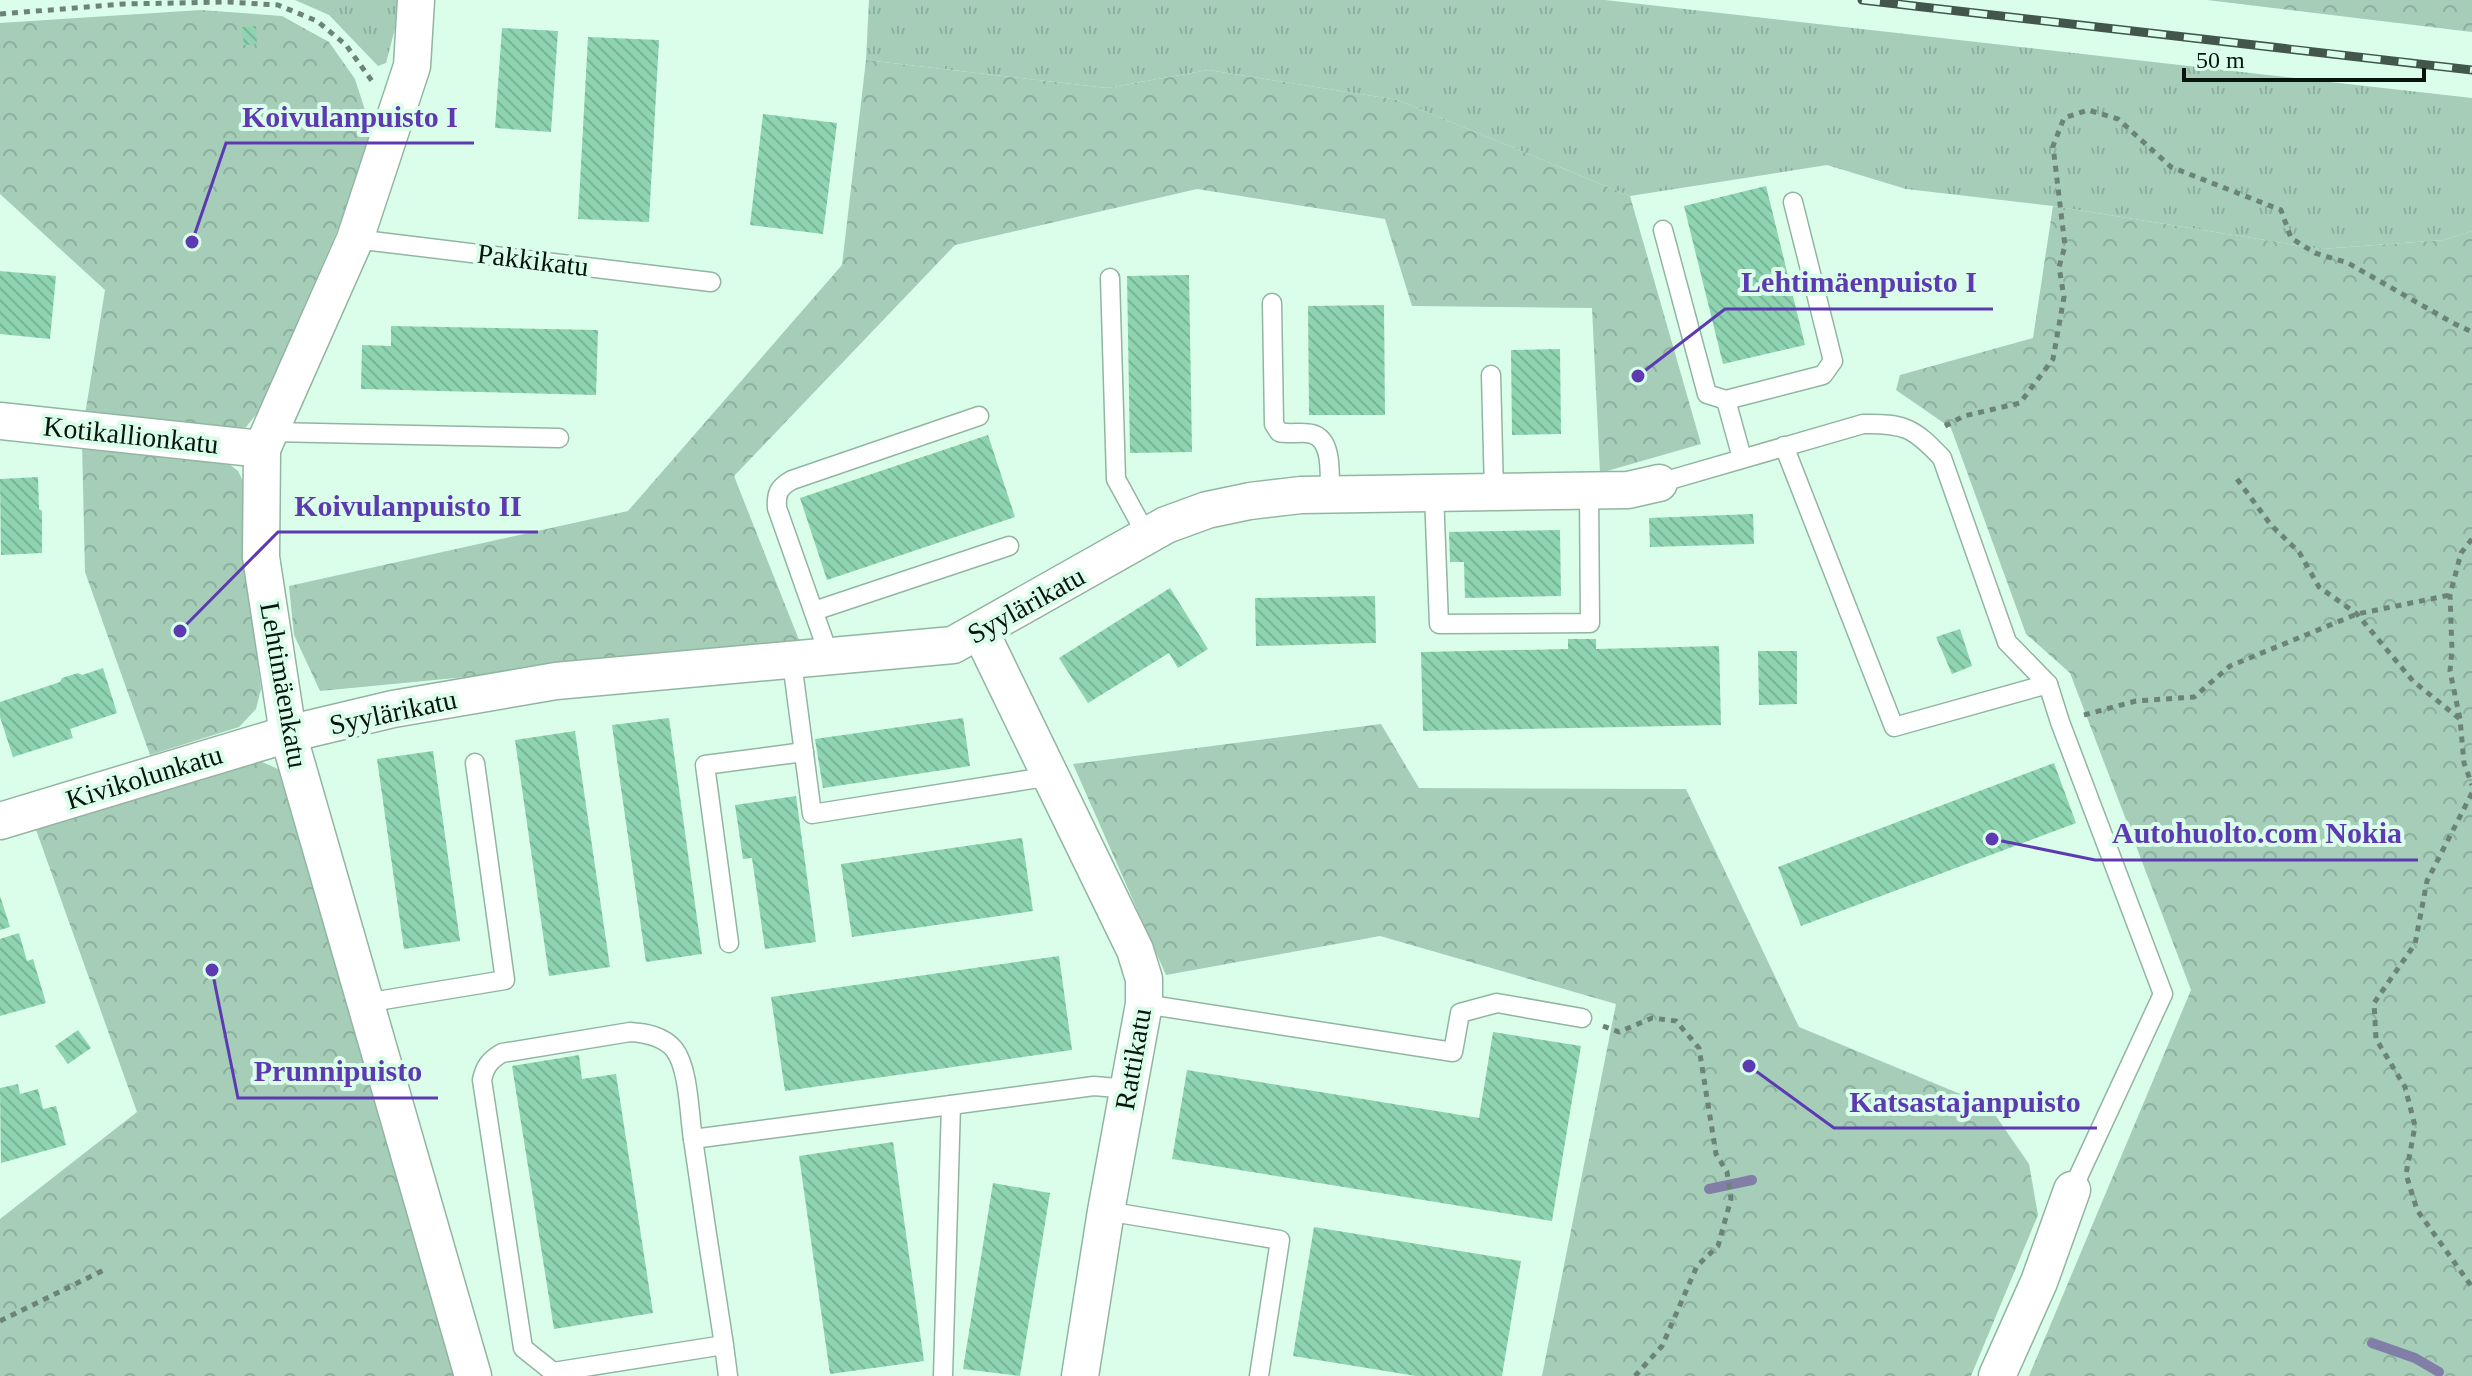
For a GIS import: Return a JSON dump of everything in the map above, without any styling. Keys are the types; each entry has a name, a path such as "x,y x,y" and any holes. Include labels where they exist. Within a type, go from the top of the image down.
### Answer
{"street":[{"name":"Lehtimäenkatu","path":"416,0 412,66 355,239 266,441 261,557 288,734 473,1376"},
{"name":"Kotikallionkatu","path":"0,421 266,441"},
{"name":"Syylärikatu","path":"288,734 393,709 556,681 953,645 1166,525 1207,510 1250,501 1330,494 1628,490 1659,483"},
{"name":"Rattikatu","path":"980,631 1135,950 1144,979 1144,1004 1080,1376"},
{"name":"Kivikolunkatu","path":"0,821 288,734"},
{"path":"1997,1376 2039,1282 2072,1190"}],"lane":[{"path":"1663,230 1707,394 1726,400 1823,375 1833,361 1793,202"},
{"name":"Pakkikatu","path":"355,239 711,282"},
{"path":"1110,278 1116,479 1147,536"},
{"path":"1272,303 1274,424 1279,432 1313,434 1323,441 1328,453 1330,494"},
{"path":"1491,375 1494,492"},
{"path":"1726,400 1742,458"},
{"path":"830,658 777,508 776,495 782,485 979,416"},
{"path":"1659,483 1863,424 1895,423 1923,437 1942,458 2007,642 2048,684 2163,994 2072,1190"},
{"path":"266,441 559,438"},
{"path":"1784,446 1894,727 2048,684"},
{"path":"1434,493 1439,624 1590,623 1589,491"},
{"path":"814,611 1009,546"},
{"path":"792,662 812,814 1052,776"},
{"path":"729,943 705,765 804,752"},
{"path":"365,1003 505,980 475,763"},
{"path":"1144,1004 1453,1052 1460,1013 1497,1003 1582,1018"},
{"path":"724,1345 553,1372 523,1348 482,1080 485,1068 492,1059 502,1053 630,1032 663,1040 675,1050 683,1068 724,1345 728,1376"},
{"path":"693,1139 1094,1086 1129,1089"},
{"path":"943,1376 951,1105"},
{"path":"1106,1211 1280,1240 1259,1376"}],"path":[{"path":"0,14 124,4 228,2 278,5 317,21 346,45 372,81 403,95"},
{"path":"1923,437 1964,416 2020,403 2053,359 2064,297 2059,267 2065,246 2053,146 2064,118 2088,110 2118,119 2171,167 2281,210 2291,238 2315,253 2348,263 2472,332"},
{"path":"2237,479 2271,525 2299,552 2319,587 2357,614 2413,681 2460,719"},
{"path":"2472,539 2461,553 2450,595 2450,671 2460,719 2464,763 2472,785"},
{"path":"2060,722 2136,701 2194,697 2230,666 2357,614 2450,595"},
{"path":"2472,793 2427,881 2415,944 2374,1003 2376,1039 2405,1087 2415,1126 2406,1174 2417,1210 2472,1287"},
{"path":"1582,1018 1619,1032 1652,1018 1676,1021 1699,1048 1716,1154 1727,1172 1731,1199 1718,1246 1697,1266 1662,1346 1635,1376"},
{"path":"0,1321 106,1269"}],"green space":[{"path":"295,0 397,0 397,21 386,63 378,66 329,15"},
{"path":"869,0 1605,0 2472,98 2472,231 2444,240 2321,249 2053,206 1906,189 1827,165 1630,196 1398,100 1208,70 1107,88 866,60"},
{"path":"2207,0 2472,0 2472,32"},
{"path":"201,10 282,16 329,42 355,79 372,132 357,185 259,411 246,427 228,431 85,415 105,290 0,194 0,23"},
{"path":"866,60 1107,88 1208,70 1398,100 1630,196 1701,444 1600,473 1592,308 1412,306 1385,219 1197,189 955,245 734,476 801,645 320,691 294,635 289,586 628,511 842,265"},
{"path":"2053,206 2321,249 2444,240 2472,231 2472,1376 2029,1376 2191,990 2070,673 2026,634 1951,428 1896,390 1900,375 2033,338"},
{"path":"82,443 224,460 238,471 248,491 246,570 261,689 256,709 239,727 150,755 85,572"},
{"path":"1381,724 1419,788 1686,789 1799,1027 1989,1106 2029,1164 2038,1215 1971,1376 1542,1376 1616,1004 1380,936 1166,975 1073,764"},
{"path":"260,761 278,769 457,1376 0,1376 0,1219 137,1112 35,827"}],"building":[{"path":"256,26 257,44 244,45 242,27"},
{"path":"502,28 558,31 551,132 495,128"},
{"path":"588,37 659,40 649,222 578,219"},
{"path":"763,114 837,123 823,234 750,225"},
{"path":"1766,186 1805,345 1723,364 1684,206"},
{"path":"0,271 56,276 50,339 0,334"},
{"path":"1189,275 1192,452 1130,453 1127,276"},
{"path":"1384,305 1385,415 1309,415 1308,306"},
{"path":"391,326 598,330 596,395 361,389 362,345 391,346"},
{"path":"1560,349 1561,434 1512,435 1511,350"},
{"path":"988,435 1015,517 827,580 800,498"},
{"path":"38,477 42,553 1,555 0,479"},
{"path":"1753,514 1754,544 1650,547 1649,518"},
{"path":"1560,530 1561,596 1465,598 1464,562 1450,562 1449,532"},
{"path":"1170,588 1208,649 1178,668 1169,653 1088,703 1059,658"},
{"path":"1375,596 1376,643 1256,646 1255,598"},
{"path":"1960,629 1972,666 1952,674 1936,637"},
{"path":"1568,639 1596,639 1596,649 1719,646 1721,725 1423,731 1421,652 1568,649"},
{"path":"1758,651 1797,651 1797,704 1759,705"},
{"path":"103,668 117,713 70,729 73,738 13,757 0,717 0,702 60,682 62,678"},
{"path":"669,718 702,954 646,962 612,725"},
{"path":"963,718 970,766 823,788 815,739"},
{"path":"575,731 610,967 549,976 515,740"},
{"path":"433,751 460,941 404,949 377,759"},
{"path":"2054,763 2076,823 1801,926 1778,867"},
{"path":"796,796 816,942 765,949 752,858 743,859 735,805"},
{"path":"1022,838 1033,911 852,937 841,864"},
{"path":"0,896 10,927 0,930"},
{"path":"19,933 27,961 33,959 46,1003 0,1016 0,939"},
{"path":"1059,956 1072,1050 785,1091 771,997"},
{"path":"78,1030 91,1048 68,1064 55,1046"},
{"path":"1493,1032 1581,1046 1552,1221 1172,1159 1187,1070 1479,1118"},
{"path":"579,1055 582,1079 616,1074 653,1313 554,1329 512,1066"},
{"path":"18,1084 20,1094 38,1089 43,1109 56,1106 66,1145 1,1163 0,1088"},
{"path":"893,1142 924,1361 830,1374 799,1156"},
{"path":"993,1183 1050,1193 1020,1376 963,1369"},
{"path":"1314,1227 1521,1261 1502,1376 1416,1376 1293,1356"}],"waterway":[{"path":"1709,1189 1752,1180"},
{"path":"2372,1343 2415,1358 2439,1372"}],"railway":[{"path":"1862,0 2472,70"}],"place":[{"name":"Koivulanpuisto I","path":"192,242"},
{"name":"Lehtimäenpuisto I","path":"1638,376"},
{"name":"Koivulanpuisto II","path":"180,631"},
{"name":"Autohuolto.com Nokia","path":"1992,839"},
{"name":"Prunnipuisto","path":"212,970"},
{"name":"Katsastajanpuisto","path":"1749,1066"}]}
